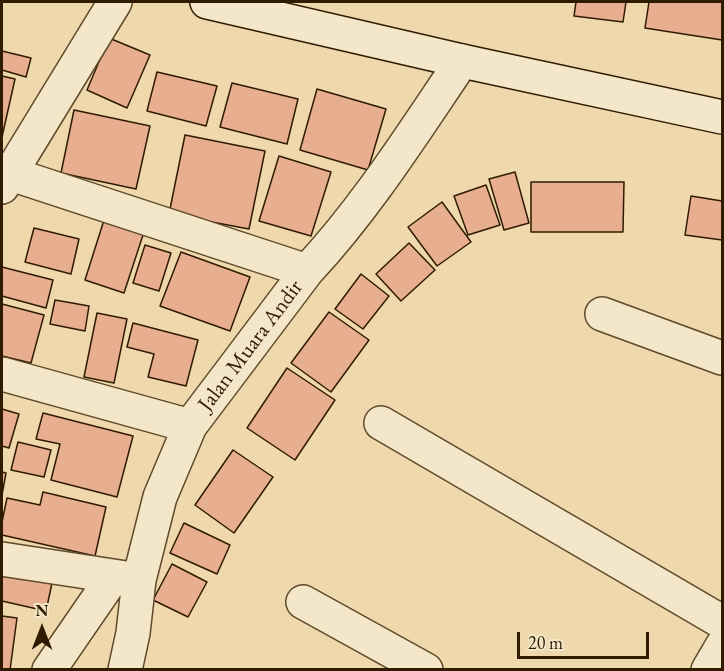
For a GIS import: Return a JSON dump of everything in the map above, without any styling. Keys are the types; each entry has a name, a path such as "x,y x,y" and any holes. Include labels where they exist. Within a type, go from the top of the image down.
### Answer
{"street":[{"path":"115,2 4,177 307,272"},
{"path":"207,2 462,61 723,117"},
{"name":"Jalan Muara Andir","path":"125,669 134,633 126,578 190,426 395,160 462,61"},
{"path":"602,314 723,358"},
{"path":"2,374 190,426"},
{"path":"381,423 723,622"},
{"path":"2,559 126,578"},
{"path":"49,669 126,578"},
{"path":"303,602 426,669"},
{"path":"708,669 723,646"}],"building":[{"path":"576,2 626,2 623,22 574,16"},
{"path":"649,2 722,2 722,40 645,28"},
{"path":"109,38 150,55 127,108 87,90"},
{"path":"2,51 31,58 26,77 2,70"},
{"path":"157,72 217,86 206,126 147,111"},
{"path":"2,76 15,79 2,137"},
{"path":"232,83 298,99 287,144 220,127"},
{"path":"317,89 386,109 368,170 300,150"},
{"path":"74,110 150,126 136,189 61,173"},
{"path":"185,135 265,151 249,229 169,214"},
{"path":"279,156 331,172 311,236 259,221"},
{"path":"515,172 529,223 504,230 489,179"},
{"path":"531,182 624,182 623,232 531,232"},
{"path":"486,185 500,225 468,235 454,196"},
{"path":"691,196 722,201 722,240 685,235"},
{"path":"442,202 471,242 437,266 408,227"},
{"path":"104,220 144,232 124,293 85,280"},
{"path":"34,228 79,239 71,274 25,262"},
{"path":"409,243 435,270 401,301 376,274"},
{"path":"145,245 171,253 159,291 133,283"},
{"path":"181,252 250,277 230,331 160,306"},
{"path":"2,267 53,280 46,308 2,296"},
{"path":"361,274 389,296 363,329 335,309"},
{"path":"55,300 89,306 85,331 50,324"},
{"path":"2,304 44,315 31,363 2,356"},
{"path":"329,312 369,340 331,392 291,363"},
{"path":"97,313 127,319 114,383 84,377"},
{"path":"133,323 198,340 186,386 148,377 154,354 127,347"},
{"path":"287,368 335,400 295,460 247,428"},
{"path":"2,409 19,414 9,448 2,446"},
{"path":"43,413 133,436 117,497 51,480 60,444 36,439"},
{"path":"18,442 51,450 44,477 11,470"},
{"path":"233,450 273,477 234,533 195,505"},
{"path":"2,472 6,473 2,495"},
{"path":"43,492 106,507 95,556 2,535 7,498 40,505"},
{"path":"184,523 230,545 217,574 170,553"},
{"path":"2,562 54,574 46,611 2,601"},
{"path":"172,564 207,582 188,617 153,600"},
{"path":"2,616 17,618 10,670 2,670"}]}
